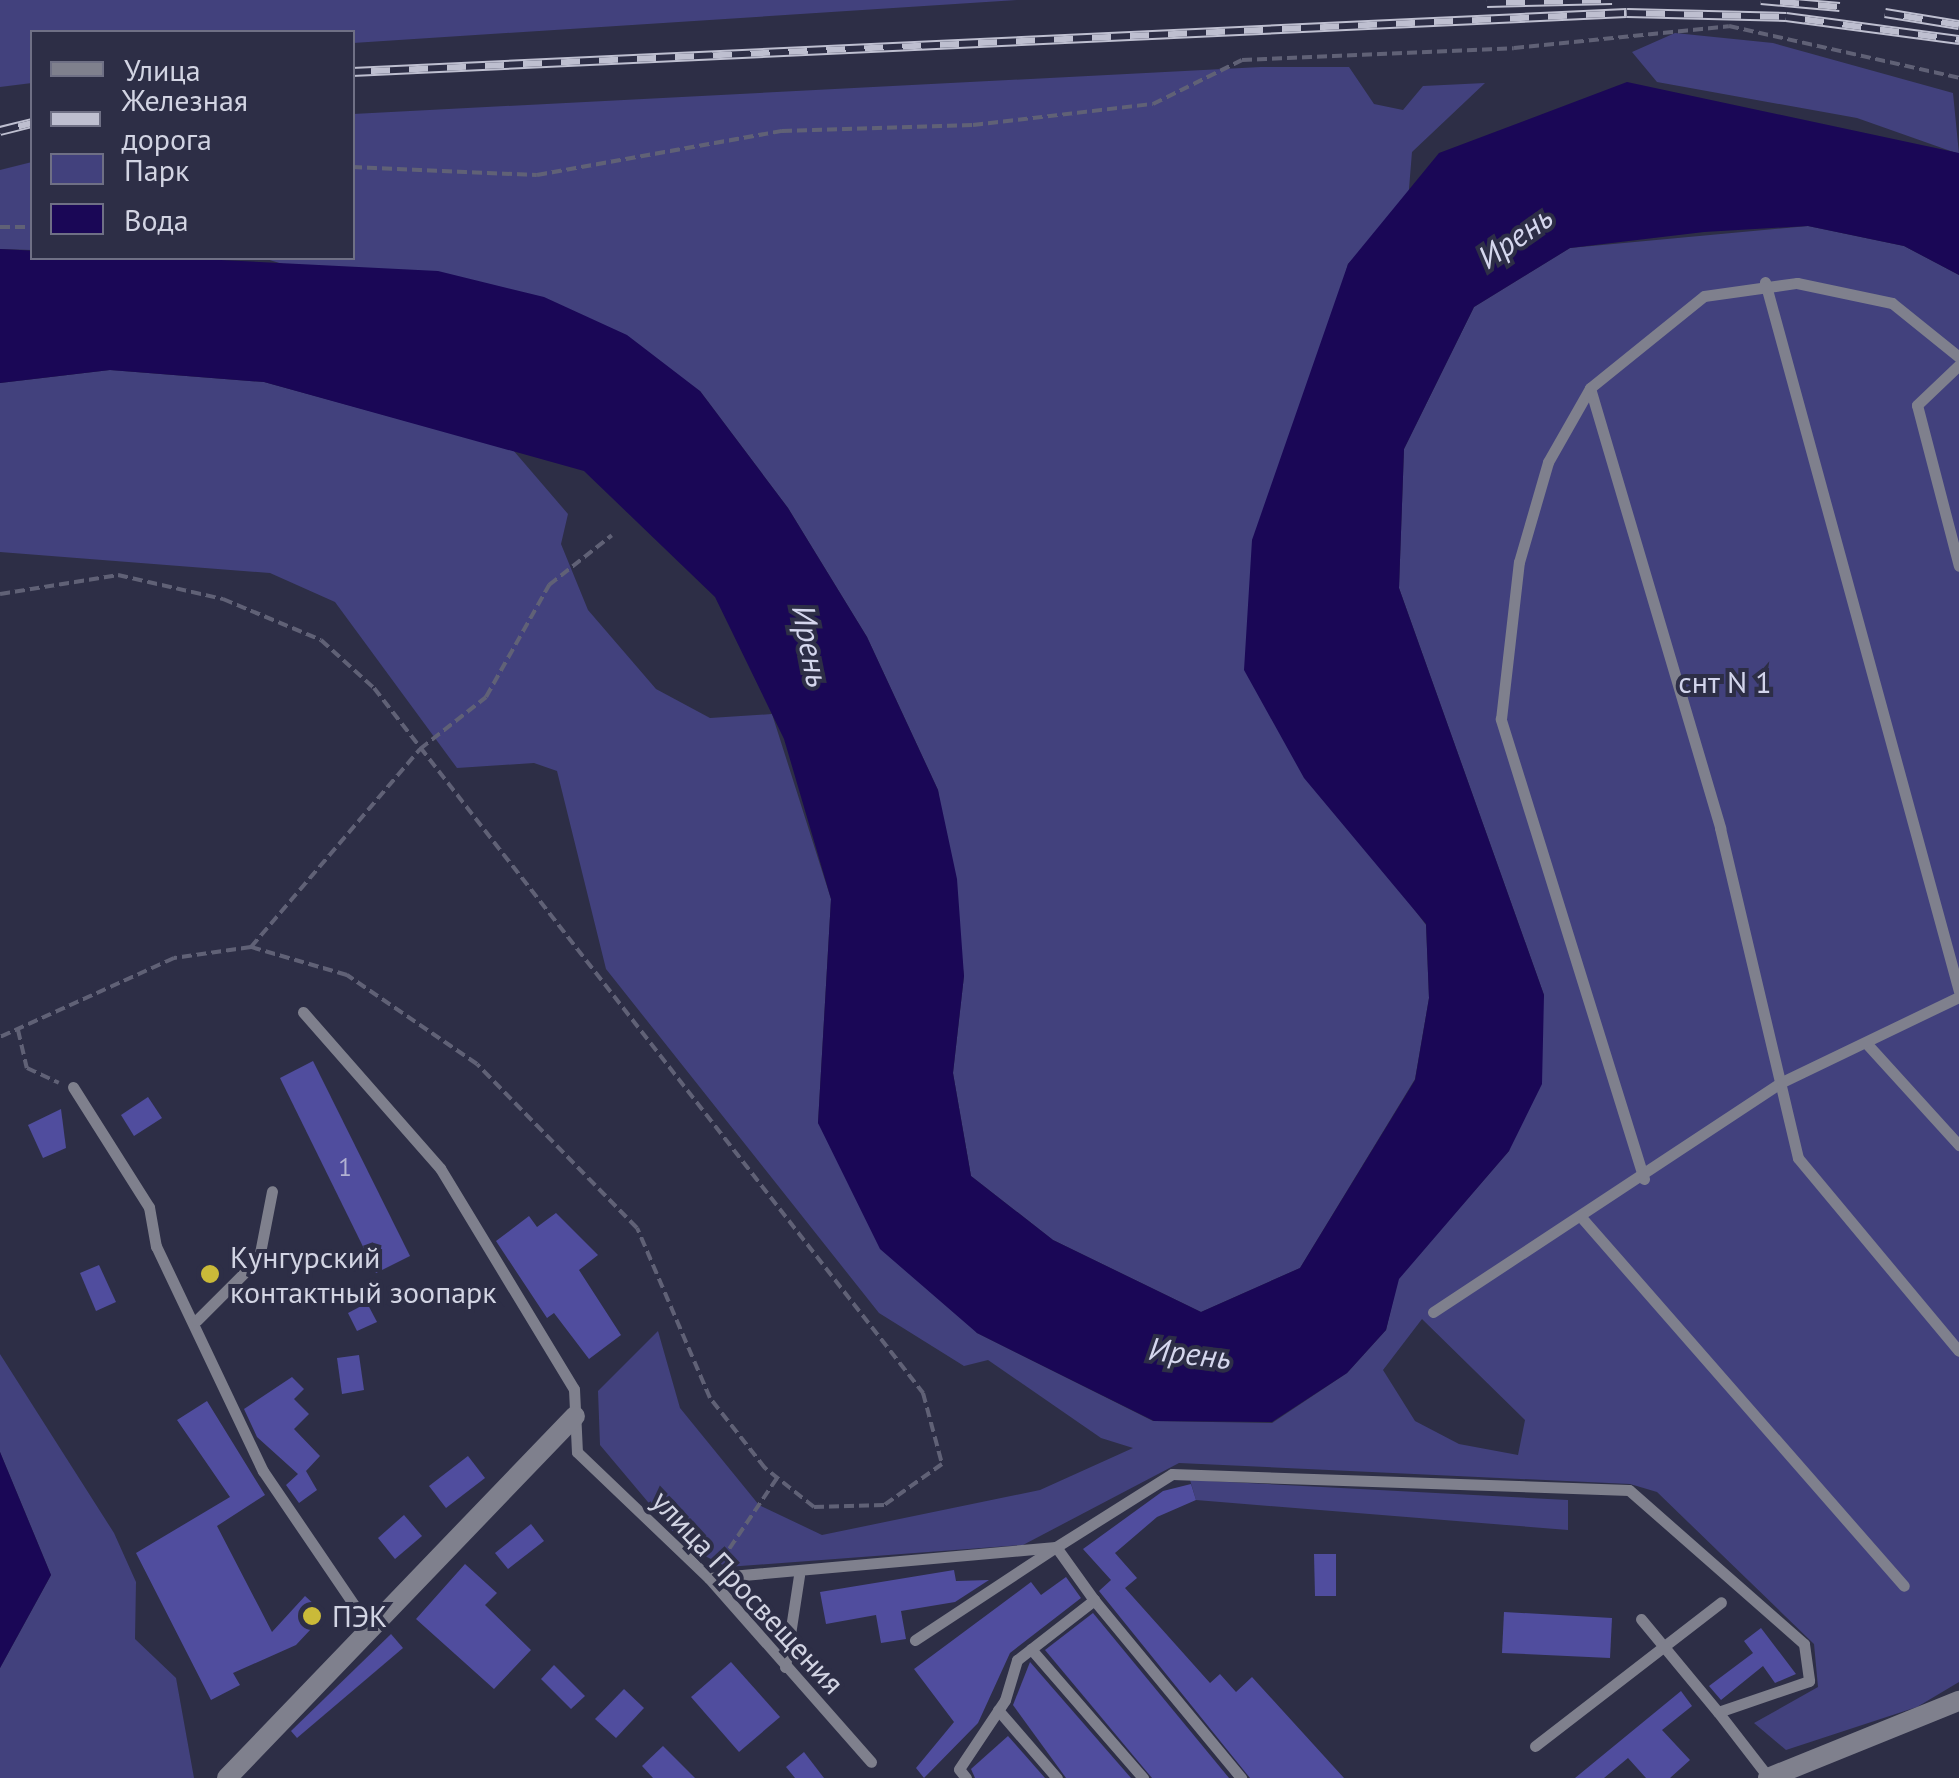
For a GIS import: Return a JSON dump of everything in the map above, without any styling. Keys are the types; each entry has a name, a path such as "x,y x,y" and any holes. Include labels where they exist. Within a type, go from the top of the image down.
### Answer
{"street":[{"path":"227,1778 367,1624 575,1416"},
{"path":"1769,1778 1956,1710"}],"lane":[{"path":"1433,1312 1644,1178 1782,1082 1867,1044 1959,994 1766,282"},
{"path":"1644,1178 1501,720 1519,562 1548,462 1590,388 1704,296 1766,282 1892,303 1959,361 1918,405 1959,566"},
{"path":"1590,388 1653,586 1782,1082 1798,1158 1959,1351"},
{"name":"улица Просвещения","path":"304,1012 440,1168 574,1389 578,1452 709,1578 871,1762"},
{"path":"1867,1044 1959,1145"},
{"path":"73,1086 149,1206 156,1246 197,1320 263,1471 367,1624"},
{"path":"197,1320 259,1258 272,1191"},
{"path":"1581,1217 1904,1586"},
{"path":"915,1640 1172,1474 1628,1490 1804,1644 1809,1681 1718,1712"},
{"path":"709,1578 800,1575 1056,1547"},
{"path":"1056,1547 1094,1600 1241,1778"},
{"path":"785,1667 800,1575"},
{"path":"966,1778 959,1769 998,1710 1017,1660 1094,1600"},
{"path":"1535,1746 1721,1602"},
{"path":"1641,1619 1769,1778"},
{"path":"1031,1649 1143,1778"},
{"path":"998,1710 1057,1778"}],"path":[{"path":"355,166 538,175 782,131 973,125 1154,104 1242,60 1514,48 1729,26 1959,78"},
{"path":"0,227 30,227"},
{"path":"250,948 420,749 486,697 549,584 612,535"},
{"path":"0,594 118,575 223,599 321,640 420,749 923,1393 942,1464 923,1484 884,1506 814,1508 777,1478 710,1398 636,1228 477,1064 347,975 250,948 174,958 0,1037"},
{"path":"18,1030 27,1068 73,1086"},
{"path":"709,1578 777,1478"}],"green space":[{"path":"0,0 1017,0 355,43 355,30 30,30 30,83 0,87"},
{"path":"1675,33 1773,43 1953,93 1959,154 1857,118 1657,82 1632,52"},
{"path":"1261,67 1349,67 1374,104 1403,110 1423,86 1485,83 1412,152 1408,201 1348,264 1322,361 1384,869 1426,925 1429,998 1415,1079 1300,1268 1201,1312 1053,1240 971,1176 953,1073 964,976 938,790 867,637 788,508 700,391 270,260 355,260 355,114"},
{"path":"30,162 30,250 0,249 0,170"},
{"name":"снт N 1","path":"1808,226 1904,246 1959,275 1959,1682 1917,1707 1786,1750 1754,1723 1818,1687 1814,1644 1657,1492 1630,1484 1179,1463 1023,1545 727,1567 685,1546 600,1445 598,1391 658,1331 680,1408 759,1505 822,1535 1040,1490 1133,1448 1101,1438 988,1360 964,1366 879,1313 606,969 557,771 534,763 457,768 335,602 270,573 0,552 0,383 110,370 264,382 513,450 568,514 561,544 588,610 656,689 710,718 772,714 831,899 818,1123 977,1333 1153,1421 1272,1423 1347,1373 1386,1330 1398,1279 1509,1151 1544,995 1399,588 1404,449 1474,307 1570,248","holes":["1422,1319 1525,1420 1518,1455 1459,1444 1415,1421 1383,1370"]},
{"path":"0,1354 114,1533 136,1582 135,1639 176,1678 194,1778 0,1778 0,1668 51,1575 0,1452"},
{"path":"1190,1480 1568,1500 1568,1530 1196,1500"}],"water":[{"name":"Ирень","path":"1627,82 1959,153 1959,275 1904,246 1808,226 1704,232 1570,248 1474,307 1404,449 1399,588 1544,995 1542,1084 1509,1151 1399,1279 1386,1330 1347,1373 1272,1422 1154,1421 977,1333 880,1249 818,1123 831,899 784,739 715,597 584,471 264,382 110,370 0,383 0,249 30,251 30,260 219,260 438,271 544,297 627,335 700,391 788,508 867,637 938,790 957,879 964,976 953,1073 971,1176 1053,1240 1201,1312 1300,1268 1415,1080 1429,998 1426,924 1304,778 1244,670 1252,540 1348,264 1439,153"},
{"path":"0,1452 51,1575 0,1668"}],"building":[{"path":"313,1061 410,1256 376,1273 280,1078"},
{"path":"148,1097 162,1118 134,1136 121,1115"},
{"path":"61,1109 66,1148 43,1158 28,1125"},
{"path":"556,1213 598,1255 579,1270 621,1335 589,1359 554,1313 547,1318 496,1241 529,1216 537,1227"},
{"path":"99,1265 116,1302 96,1311 80,1273"},
{"path":"367,1303 377,1322 357,1331 348,1313"},
{"path":"359,1355 364,1390 342,1394 337,1358"},
{"path":"292,1377 304,1389 294,1399 309,1414 294,1429 320,1456 306,1471 317,1490 299,1503 286,1485 298,1474 257,1437 244,1409"},
{"path":"207,1401 265,1495 217,1526 272,1632 305,1596 325,1614 296,1645 233,1673 240,1685 211,1700 136,1553 230,1497 177,1420"},
{"path":"468,1456 485,1478 446,1508 429,1486"},
{"path":"1191,1484 1196,1500 1157,1517 1115,1553 1137,1578 1125,1588 1210,1683 1220,1674 1236,1692 1252,1677 1344,1778 1250,1778 1099,1591 1111,1580 1083,1549 1163,1491"},
{"path":"404,1515 422,1536 395,1559 378,1538"},
{"path":"531,1524 544,1541 508,1569 495,1553"},
{"path":"1314,1554 1336,1554 1336,1596 1315,1596"},
{"path":"465,1564 497,1593 485,1605 531,1650 494,1689 416,1619"},
{"path":"954,1570 956,1581 989,1580 955,1602 901,1611 906,1639 881,1643 876,1615 826,1624 820,1592"},
{"path":"1066,1577 1081,1598 1010,1653 978,1723 924,1778 916,1768 954,1722 914,1669 1031,1582 1041,1595"},
{"path":"1504,1612 1612,1618 1610,1658 1502,1653"},
{"path":"1093,1613 1229,1778 1152,1778 1045,1650"},
{"path":"1761,1628 1796,1674 1775,1683 1763,1666 1721,1700 1709,1686 1753,1653 1744,1641"},
{"path":"391,1634 403,1648 297,1738 291,1731"},
{"path":"731,1662 780,1717 739,1752 691,1697"},
{"path":"1030,1662 1131,1778 1066,1778 1013,1705"},
{"path":"554,1665 585,1696 571,1709 541,1679"},
{"path":"624,1689 644,1708 616,1738 595,1719"},
{"path":"1681,1691 1692,1706 1662,1730 1690,1760 1670,1778 1646,1778 1628,1758 1604,1778 1575,1778"},
{"path":"1008,1736 1045,1778 975,1778 971,1769"},
{"path":"663,1746 695,1778 653,1778 642,1766"},
{"path":"804,1752 824,1778 795,1778 786,1767"}],"railway":[{"path":"1487,3 1612,0"},
{"path":"1761,0 1840,7"},
{"path":"355,72 1627,13 1786,17 1959,40"},
{"path":"1885,13 1959,25"},
{"path":"0,131 30,124"}],"place":[{"name":"Кунгурский контактный зоопарк","path":"210,1274"},
{"name":"ПЭК","path":"312,1616"}]}
